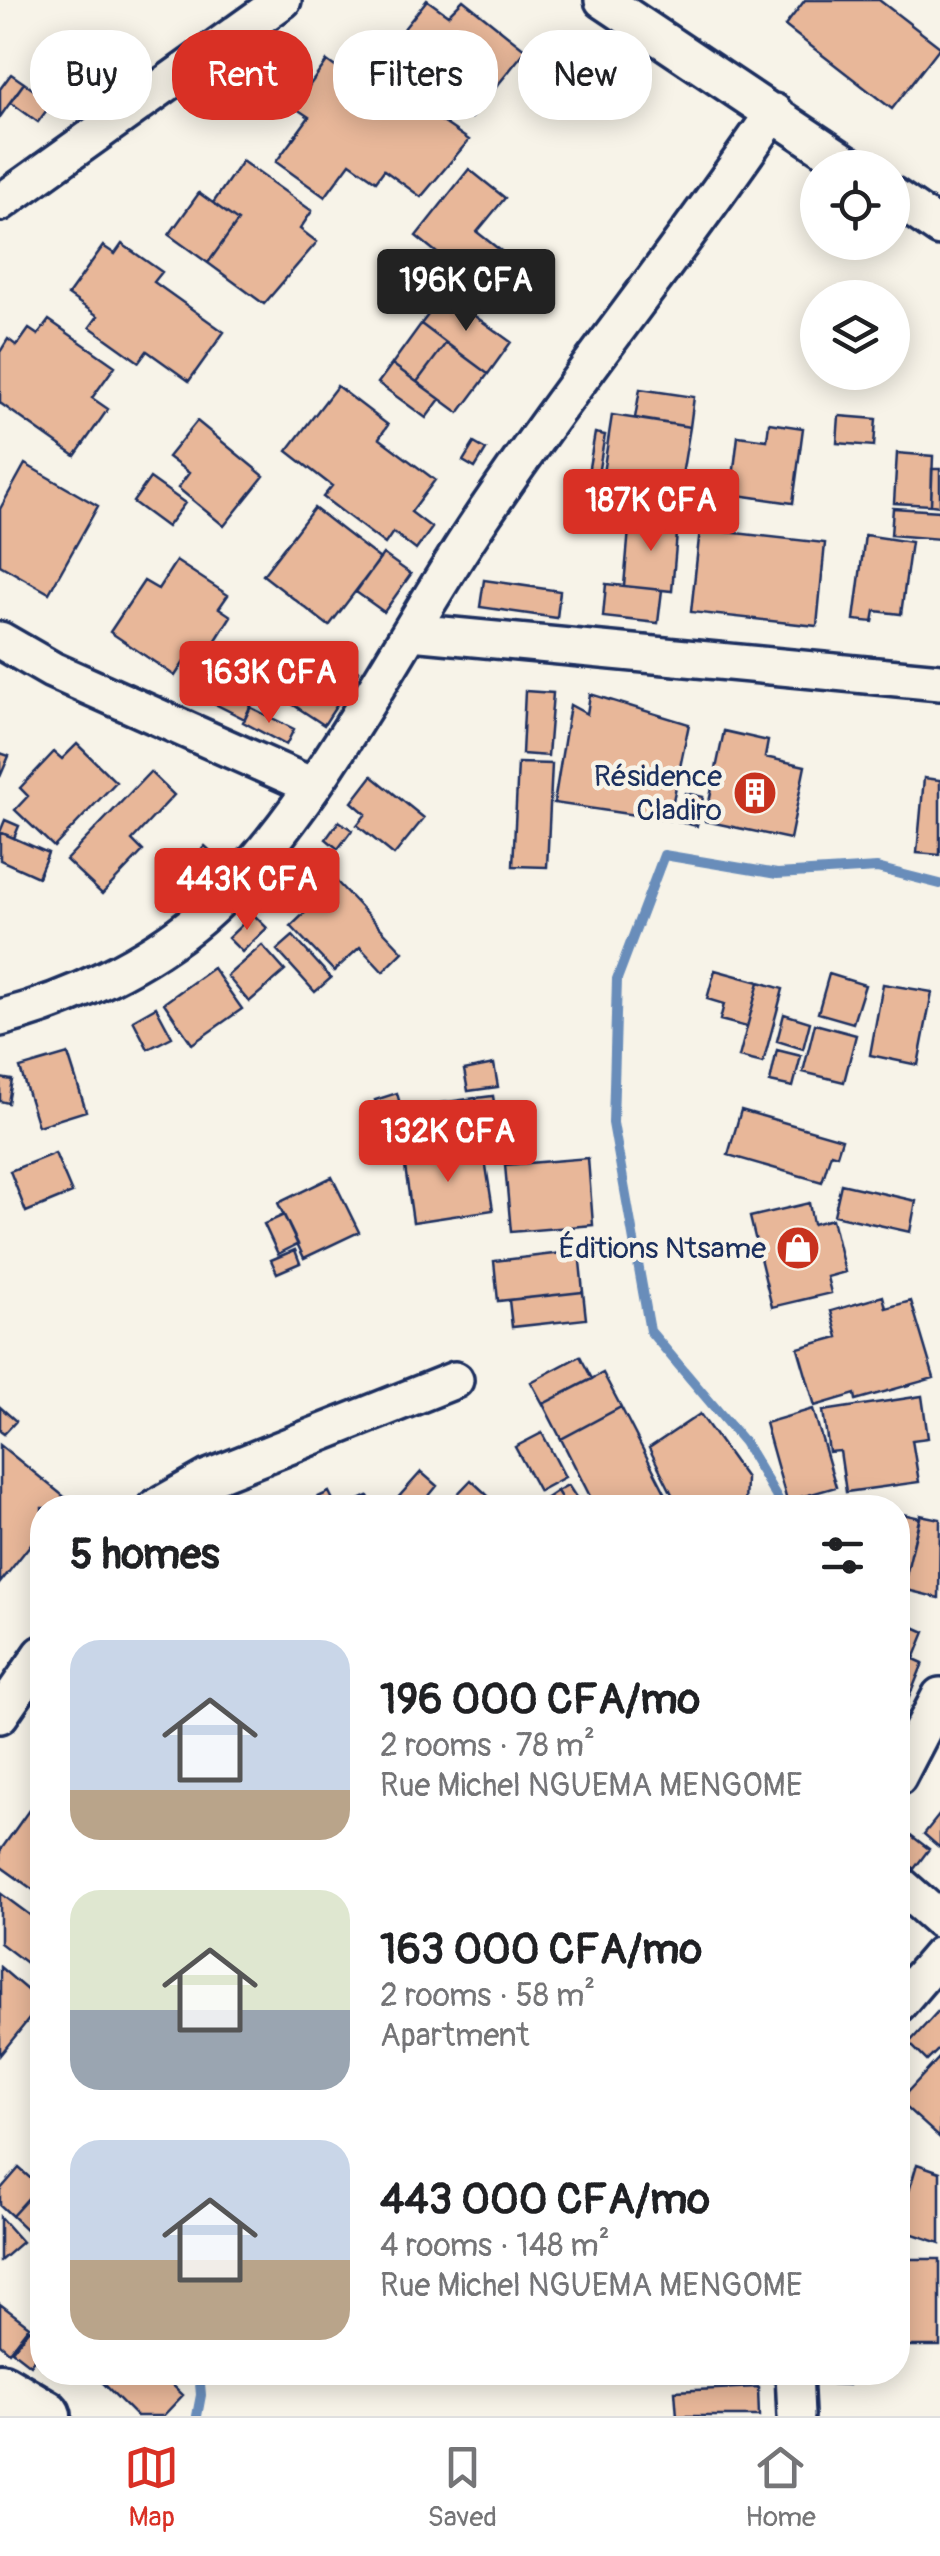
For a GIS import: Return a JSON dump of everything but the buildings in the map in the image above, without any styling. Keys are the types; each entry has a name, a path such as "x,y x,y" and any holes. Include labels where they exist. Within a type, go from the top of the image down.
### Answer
{"main road":[{"path":"0,2390 44,2416"}],"street":[{"path":"0,204 283,0"},
{"path":"603,0 828,150"},
{"path":"0,1018 101,978 153,952 200,918 239,880 310,785 536,441 715,200 774,112"},
{"path":"910,207 940,228"},
{"path":"411,632 940,682"},
{"path":"0,640 52,670 310,785"},
{"path":"179,1495 208,1478 455,1380"},
{"path":"0,1715 30,1671"},
{"path":"910,1754 940,1696"},
{"path":"910,1894 940,1920"},
{"path":"910,1990 940,1955"},
{"path":"795,2385 796,2416"}],"waterway":[{"path":"775,1495 744,1442 650,1331 613,1123 617,979 664,855 777,874 877,868 940,884"},
{"path":"197,2416 200,2385"}],"place":[{"name":"Résidence Cladiro","path":"755,793"},
{"name":"Éditions Ntsame","path":"798,1248"}]}
